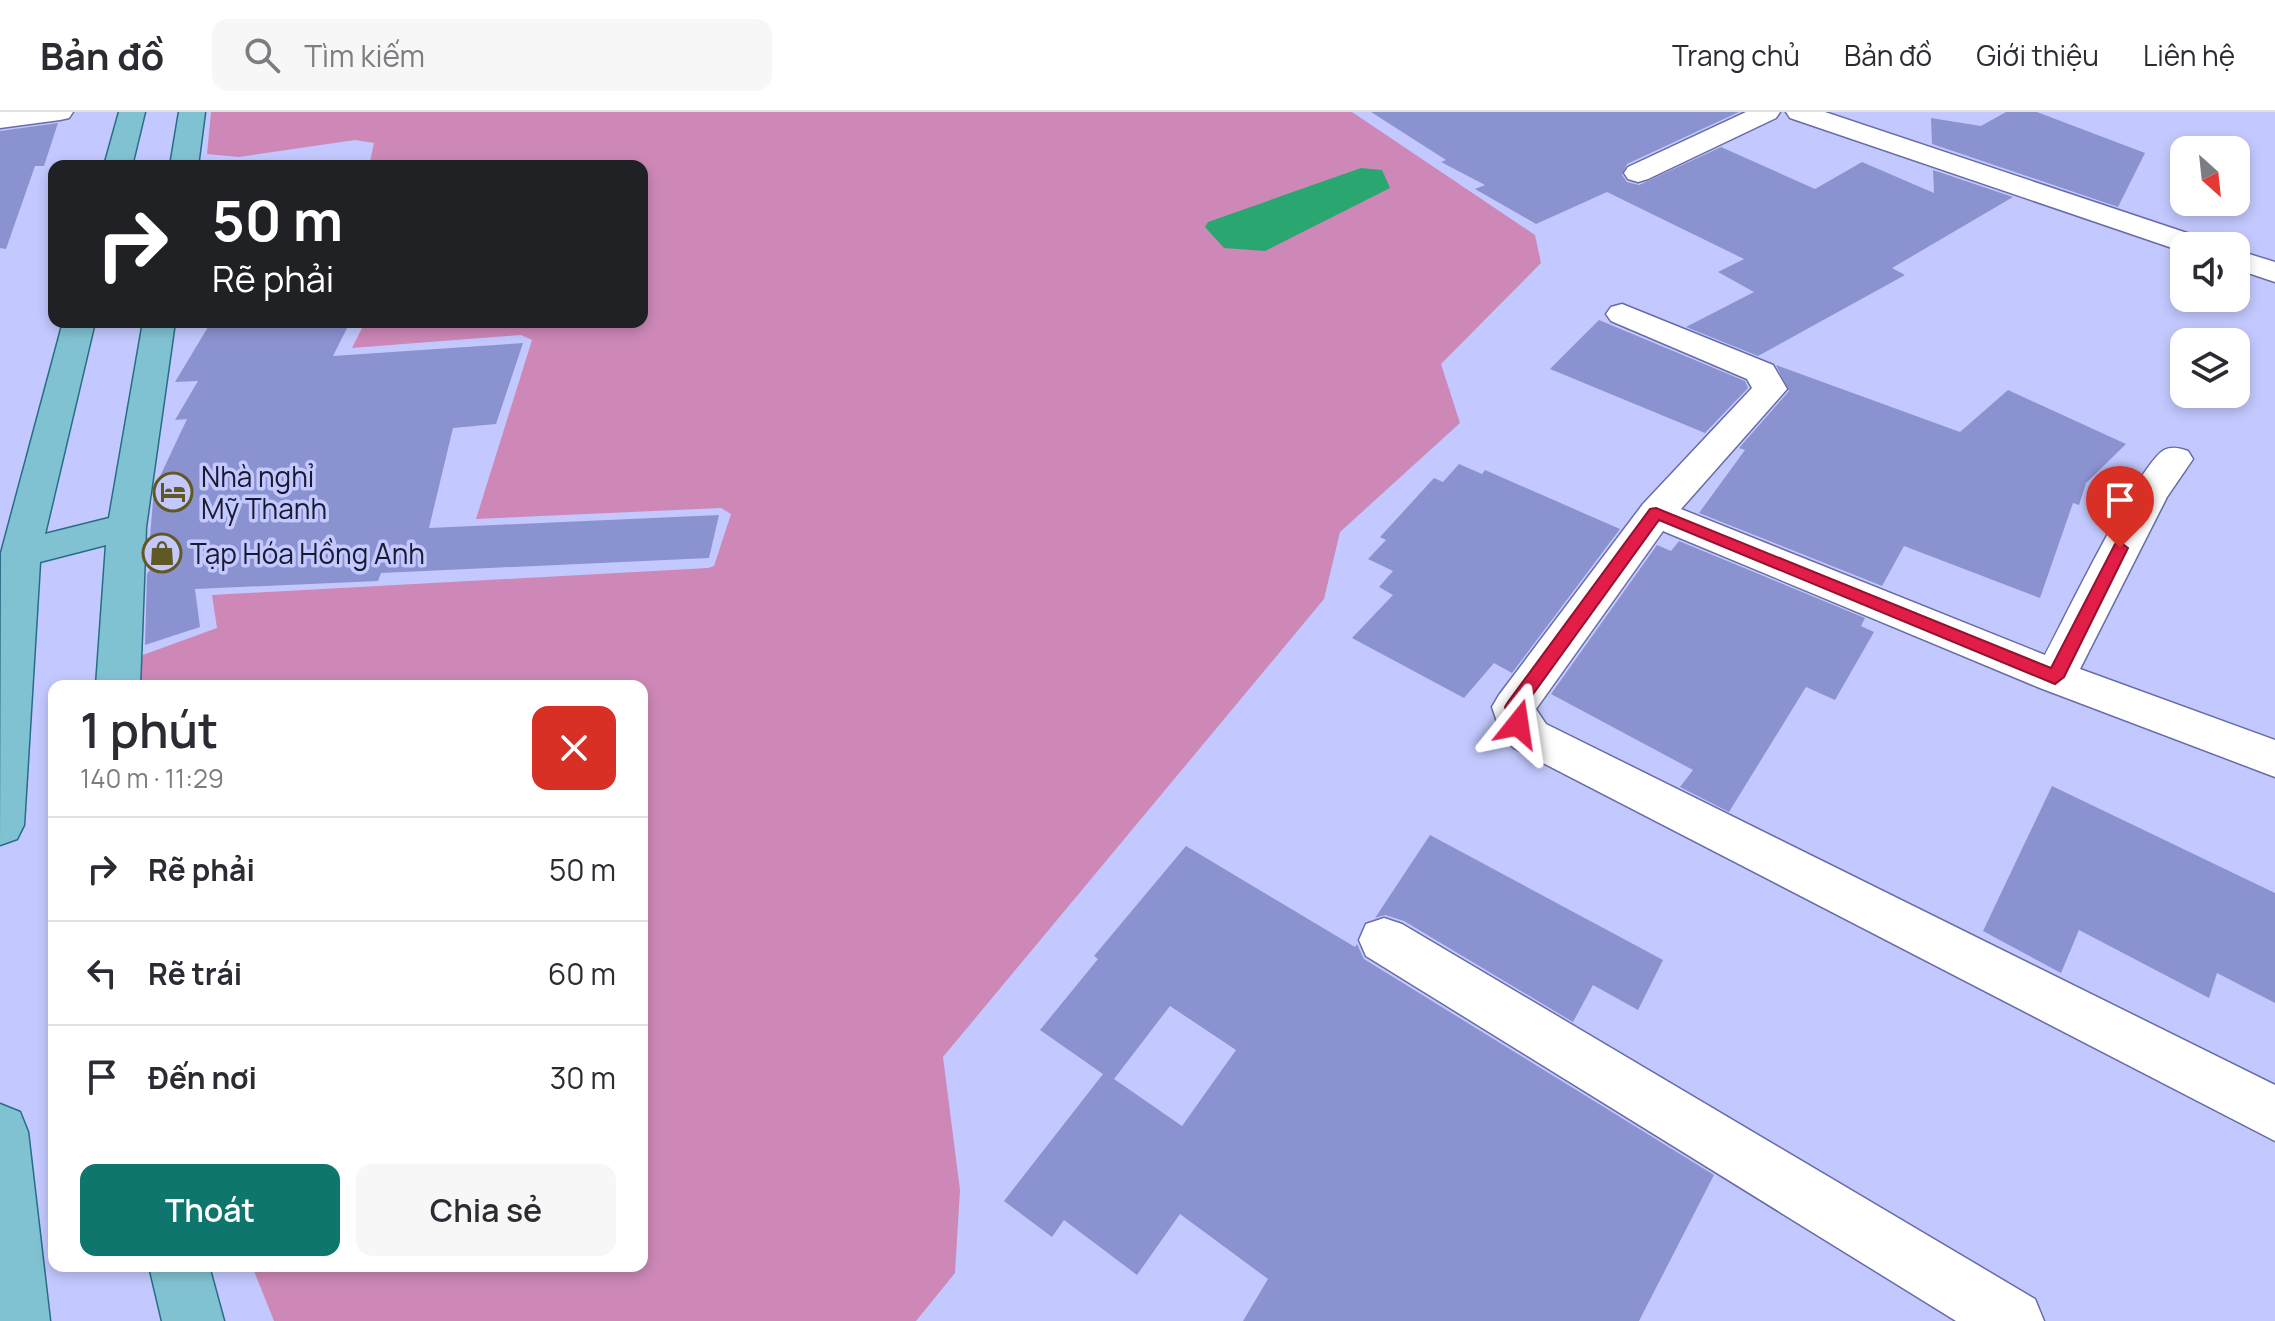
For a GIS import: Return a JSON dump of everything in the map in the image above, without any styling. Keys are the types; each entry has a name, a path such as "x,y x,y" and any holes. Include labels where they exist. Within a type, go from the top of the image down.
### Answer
{"main road":[{"path":"120,160 132,112"},
{"path":"185,160 192,112"},
{"path":"0,825 10,557 77,328"},
{"path":"118,680 127,527 158,328"},
{"path":"10,557 127,527"},
{"path":"0,1132 19,1321"},
{"path":"181,1272 193,1321"}],"street":[{"path":"0,120 60,112"},
{"path":"1638,173 1767,112"},
{"path":"1799,112 2170,237"},
{"path":"2250,264 2275,273"},
{"path":"1622,314 1761,372 1770,389 1656,513 1514,707 1518,724 1530,736 2275,1114"},
{"path":"2055,677 2150,493 2175,459"},
{"path":"1656,513 2055,677 2275,759"},
{"path":"1384,940 2013,1321"}],"shaded area":[{"path":"211,112 1352,112 1535,235 1541,263 1441,364 1460,423 1340,532 1324,599 943,1057 960,1190 955,1273 916,1321 274,1321 254,1272 648,1272 648,680 134,680 140,656 217,628 212,595 708,568 714,566 731,514 721,508 476,519 532,340 521,335 352,348 362,328 648,328 648,160 370,160 374,143 355,140 239,157 207,154"},
{"path":"1361,168 1382,170 1390,188 1265,251 1224,248 1205,227 1208,222"}],"building":[{"path":"1371,112 1739,112 1627,164 1622,175 1627,182 1639,185 1721,147 1815,189 1862,162 1934,193 1933,170 2013,197 1892,268 1905,275 1758,356 1686,327 1754,292 1718,272 1744,259 1607,192 1536,224 1475,189 1485,185 1441,162 1446,160"},
{"path":"2006,112 2037,112 2145,153 2118,207 1932,144 1931,118 1981,126"},
{"path":"58,123 44,166 35,166 6,249 0,248 0,131"},
{"path":"1599,320 1745,381 1748,388 1705,433 1550,369"},
{"path":"207,328 347,328 333,356 523,343 496,424 453,428 429,528 719,515 709,558 381,573 378,581 195,589 200,627 145,645 147,574 156,561 148,561 154,489 187,419 175,420 198,381 175,382"},
{"path":"1776,365 1960,432 2008,390 2126,444 2086,483 2079,505 2073,503 2040,598 1904,546 1882,586 1699,513 1745,450 1739,448 1789,391"},
{"path":"1459,464 1482,474 1485,470 1620,529 1512,673 1494,663 1464,698 1352,638 1393,595 1379,587 1393,571 1368,559 1386,540 1380,537 1434,478 1443,482"},
{"path":"1679,541 1865,618 1861,626 1874,632 1835,700 1806,687 1729,812 1680,787 1693,770 1551,694 1657,545 1671,551"},
{"path":"2052,786 2275,893 2275,1003 2217,973 2209,998 2079,930 2061,973 1983,931"},
{"path":"1430,835 1663,960 1638,1010 1593,985 1573,1022 1404,921 1385,915 1375,918"},
{"path":"1186,846 1355,947 1357,944 1364,959 1714,1175 1639,1321 1243,1321 1268,1279 1180,1214 1137,1275 1064,1220 1052,1237 1004,1201 1103,1074 1040,1030 1098,959 1094,956","holes":["1170,1006 1236,1050 1182,1126 1114,1079"]}],"place":[{"name":"Nhà nghỉ Mỹ Thanh","path":"173,492"},
{"name":"Tạp Hóa Hồng Anh","path":"162,553"}],"route":[{"path":"1518,724 1514,707 1656,513 2055,677 2120,548"}]}
